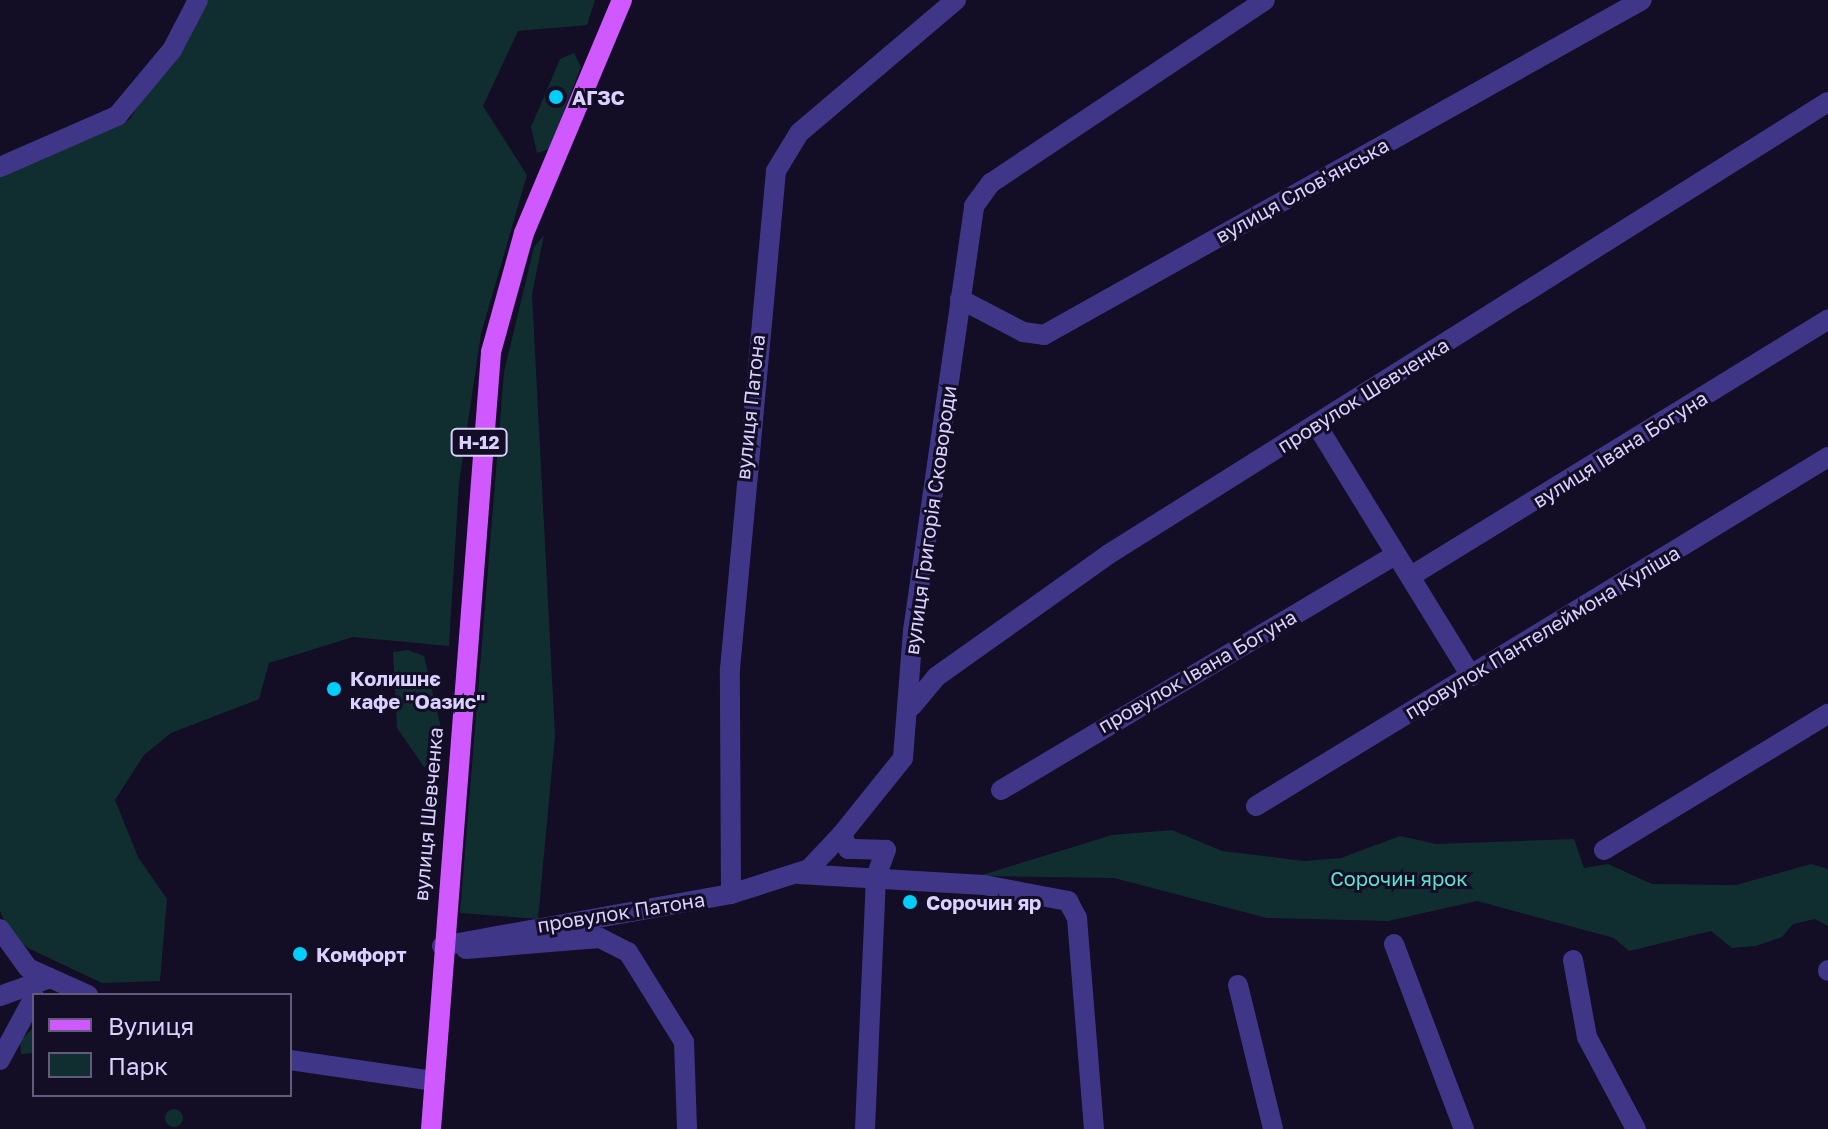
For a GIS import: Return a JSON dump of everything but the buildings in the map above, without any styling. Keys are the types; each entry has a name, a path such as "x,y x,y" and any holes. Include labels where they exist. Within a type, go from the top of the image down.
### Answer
{"main road":[{"name":"вулиця Шевченка","path":"431,1129 444,916 491,352 524,233 622,0"}],"street":[{"path":"0,167 117,116 172,50 198,0"},
{"name":"вулиця Патона","path":"731,894 730,669 776,171 799,133 956,0"},
{"name":"вулиця Григорія Сковороди","path":"842,834 898,773 912,706 913,631 968,227 985,188 1265,0"},
{"name":"вулиця Слов'янська","path":"960,299 1023,332 1044,335 1642,0"},
{"name":"провулок Шевченка","path":"912,706 936,677 1109,554 1828,102"},
{"name":"вулиця Івана Богуна","path":"1411,576 1828,319"},
{"path":"1316,424 1471,676"},
{"name":"провулок Пантелеймона Куліша","path":"1256,806 1828,457"},
{"name":"провулок Івана Богуна","path":"1001,790 1395,555"},
{"path":"1604,850 1828,714"},
{"path":"842,834 848,849 886,850 909,869 956,883 1055,895 1076,910 1094,1129"},
{"name":"провулок Патона","path":"799,874 842,834"},
{"path":"865,1129 876,877 886,850"},
{"name":"провулок Патона","path":"442,946 731,894 799,874 956,883"},
{"path":"0,929 13,954 50,978 84,993"},
{"path":"442,946 490,952 615,942 640,968 684,1042 687,1129"},
{"path":"1394,944 1464,1129"},
{"path":"1573,960 1587,1037 1636,1129"},
{"path":"0,996 50,978"},
{"path":"38,993 50,978"},
{"path":"1238,985 1273,1129"},
{"path":"0,1060 32,1001"},
{"path":"292,1060 434,1081"}],"green space":[{"path":"204,0 595,0 587,25 518,31 483,106 527,175 481,334 459,483 449,646 353,637 269,663 259,699 171,733 144,755 115,800 138,857 167,899 160,981 102,983 28,948 9,933 0,911 0,177 130,119"},
{"path":"574,53 581,67 549,149 537,153 531,127 560,59"},
{"path":"544,235 532,294 555,736 538,919 460,913 504,372 534,247"},
{"path":"408,650 424,656 441,728 434,763 424,767 397,728 393,652"},
{"name":"Сорочин ярок","path":"1172,830 1222,851 1304,861 1341,858 1400,836 1436,844 1574,839 1584,868 1608,864 1652,884 1736,885 1811,864 1828,869 1828,926 1815,919 1793,924 1782,937 1756,946 1732,948 1711,931 1629,951 1614,938 1477,901 1388,921 1267,918 1114,878 979,876 1112,835"},
{"path":"32,1029 32,1053 21,1054 20,1041"},
{"path":"174,1109 183,1118 174,1127 165,1118"}],"place":[{"name":"АГЗС","path":"556,97"},
{"name":"Колишнє кафе \"Оазис\"","path":"334,689"},
{"name":"Сорочин яр","path":"910,902"},
{"name":"Комфорт","path":"300,954"}]}
